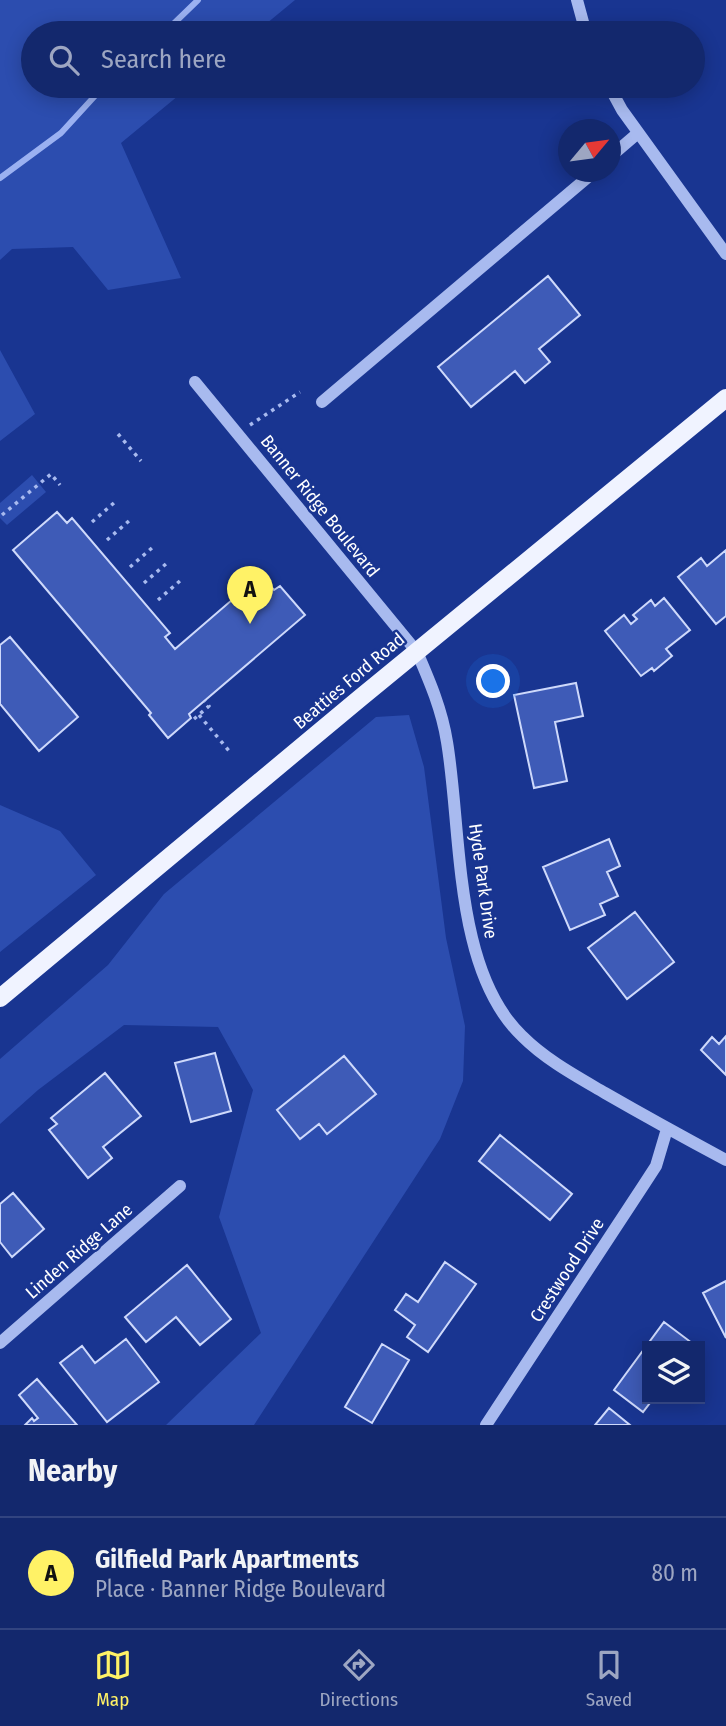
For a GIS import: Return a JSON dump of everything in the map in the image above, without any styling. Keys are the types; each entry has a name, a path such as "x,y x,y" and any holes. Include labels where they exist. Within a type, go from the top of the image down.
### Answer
{"main road":[{"name":"Beatties Ford Road","path":"0,998 726,398"}],"street":[{"path":"578,0 583,21"},
{"path":"616,98 638,133 726,254"},
{"path":"621,148 638,133"},
{"path":"322,402 582,182"},
{"name":"Banner Ridge Boulevard","path":"195,382 416,652"},
{"name":"Hyde Park Drive","path":"416,652 442,715 468,915 478,962 487,986 505,1017 541,1053 667,1129 726,1160"},
{"name":"Crestwood Drive","path":"486,1425 656,1166 667,1129"},
{"name":"Linden Ridge Lane","path":"0,1343 180,1186"}],"path":[{"path":"248,426 300,391"},
{"path":"118,435 141,461"},
{"path":"2,516 51,474 60,485"},
{"path":"92,522 115,502"},
{"path":"107,540 130,520"},
{"path":"130,567 153,547"},
{"path":"144,583 167,563"},
{"path":"158,600 181,580"},
{"path":"194,719 209,706 205,701"},
{"path":"199,715 230,752"}],"shaded area":[{"path":"0,0 295,0 270,21 21,21 21,98 175,98 121,143 181,278 108,290 73,247 12,249 0,260"},
{"path":"0,350 35,414 0,441"},
{"path":"32,475 46,492 7,525 0,518 0,503"},
{"path":"409,715 424,767 446,938 465,1026 463,1081 440,1139 254,1425 166,1425 261,1333 219,1217 253,1090 218,1027 124,1025 38,1090 0,1124 0,1059 108,965 164,894 376,717"},
{"path":"0,805 60,831 96,875 0,952"}],"building":[{"path":"548,276 580,315 539,349 550,362 525,383 515,371 471,407 438,367"},
{"path":"57,512 67,523 72,518 170,633 165,637 175,649 261,575 274,590 280,586 305,615 189,714 191,718 168,738 149,715 151,713 13,550"},
{"path":"726,550 726,616 716,624 678,577 701,558 707,566"},
{"path":"664,598 690,630 666,649 672,656 654,671 652,668 641,676 605,631 624,615 631,624 637,619 633,615 651,600 655,606"},
{"path":"10,637 78,717 39,751 0,704 0,645"},
{"path":"576,683 583,716 555,722 567,781 534,788 514,695"},
{"path":"609,839 620,866 607,872 618,896 600,904 605,915 570,930 543,867"},
{"path":"635,912 674,962 627,999 588,948"},
{"path":"726,1036 726,1075 701,1050 712,1037 719,1044"},
{"path":"215,1053 231,1111 191,1122 175,1063"},
{"path":"344,1056 376,1094 327,1134 319,1124 300,1139 277,1110"},
{"path":"105,1073 141,1116 103,1147 112,1158 88,1178 49,1130 57,1124 51,1118"},
{"path":"500,1135 572,1194 550,1220 479,1161"},
{"path":"13,1193 44,1229 12,1257 0,1242 0,1204"},
{"path":"445,1262 476,1284 428,1352 407,1337 415,1325 395,1310 406,1294 418,1302"},
{"path":"187,1265 231,1319 200,1345 176,1317 146,1342 125,1317"},
{"path":"726,1281 726,1338 703,1293"},
{"path":"664,1322 689,1341 650,1341"},
{"path":"126,1339 159,1382 107,1422 60,1363 82,1346 95,1363"},
{"path":"382,1344 409,1360 372,1423 345,1407"},
{"path":"642,1352 642,1404 649,1404 643,1412 614,1390"},
{"path":"37,1379 77,1425 25,1425 32,1418 34,1421 38,1418 19,1395"},
{"path":"609,1408 630,1425 595,1425"}],"waterway":[{"path":"176,21 198,0"},
{"path":"0,178 61,133 93,98"}],"place":[{"name":"Gilfield Park Apartments","path":"250,624"}]}
